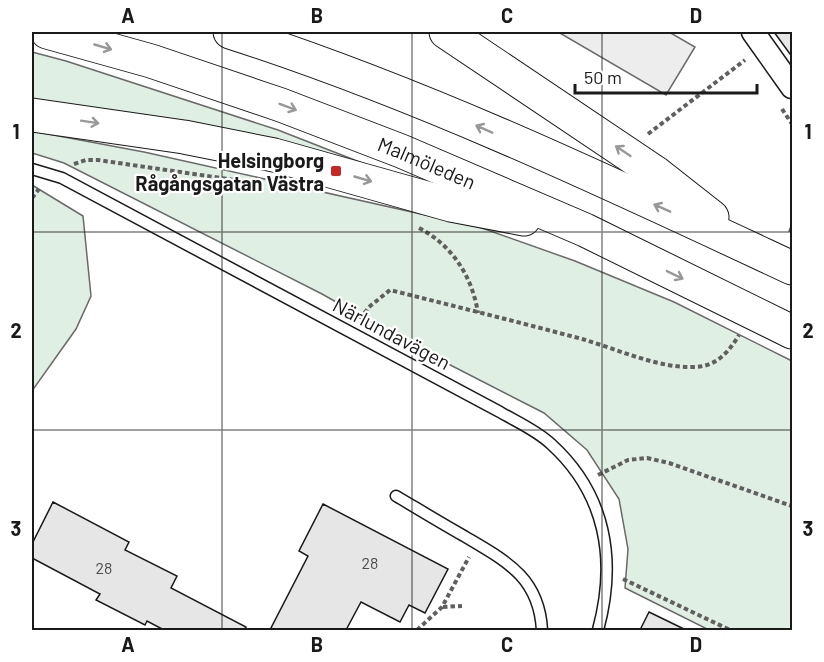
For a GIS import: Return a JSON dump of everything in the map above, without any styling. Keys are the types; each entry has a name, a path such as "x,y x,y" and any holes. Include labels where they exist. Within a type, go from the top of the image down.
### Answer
{"highway":[{"name":"Malmöleden","path":"47,32 151,61 281,105 401,151 585,230 792,332"},
{"path":"230,32 358,77 477,126 792,268"},
{"path":"446,32 656,173 754,250"},
{"path":"32,115 184,137 274,155 451,205 585,230"}],"street":[{"path":"758,39 792,87"}],"lane":[{"name":"Närlundavägen","path":"32,169 62,178 533,430 550,443 570,463 584,482 601,522 605,542 606,571 605,600 598,630"},
{"path":"396,496 507,562 530,588 541,610 542,630"}],"path":[{"path":"638,128 648,134 758,39"},
{"path":"62,178 75,164 86,160 98,160 264,184"},
{"path":"410,223 428,232 459,262 467,276 478,313"},
{"path":"352,332 369,307 390,290 582,339 669,366 695,368 717,362 729,352 740,335"},
{"path":"584,482 628,460 647,458 669,463 792,506"},
{"path":"417,630 442,607 476,543"},
{"path":"606,571 730,630"},
{"path":"442,607 462,606"}],"green space":[{"path":"32,52 278,130 375,168 32,103"},
{"path":"32,131 144,152 479,227 575,261 674,302 792,361 792,630 709,630 625,588 628,549 619,499 587,450 544,413 423,351 322,294 64,163 32,153"},
{"path":"32,185 83,216 91,296 76,329 32,391"}],"shaded area":[{"path":"558,32 669,32 695,47 666,95"}],"building":[{"path":"774,32 792,32 792,54 790,54"},
{"path":"53,502 129,542 125,550 177,576 171,588 246,627 244,630 164,630 147,621 145,625 96,600 100,594 32,558 32,544"},
{"path":"323,504 448,569 425,613 409,605 400,622 361,602 346,630 275,630 271,628 308,556 299,551"},
{"path":"649,612 686,630 640,630"}],"place":[{"name":"Helsingborg Rågångsgatan Västra","path":"336,171"}]}
